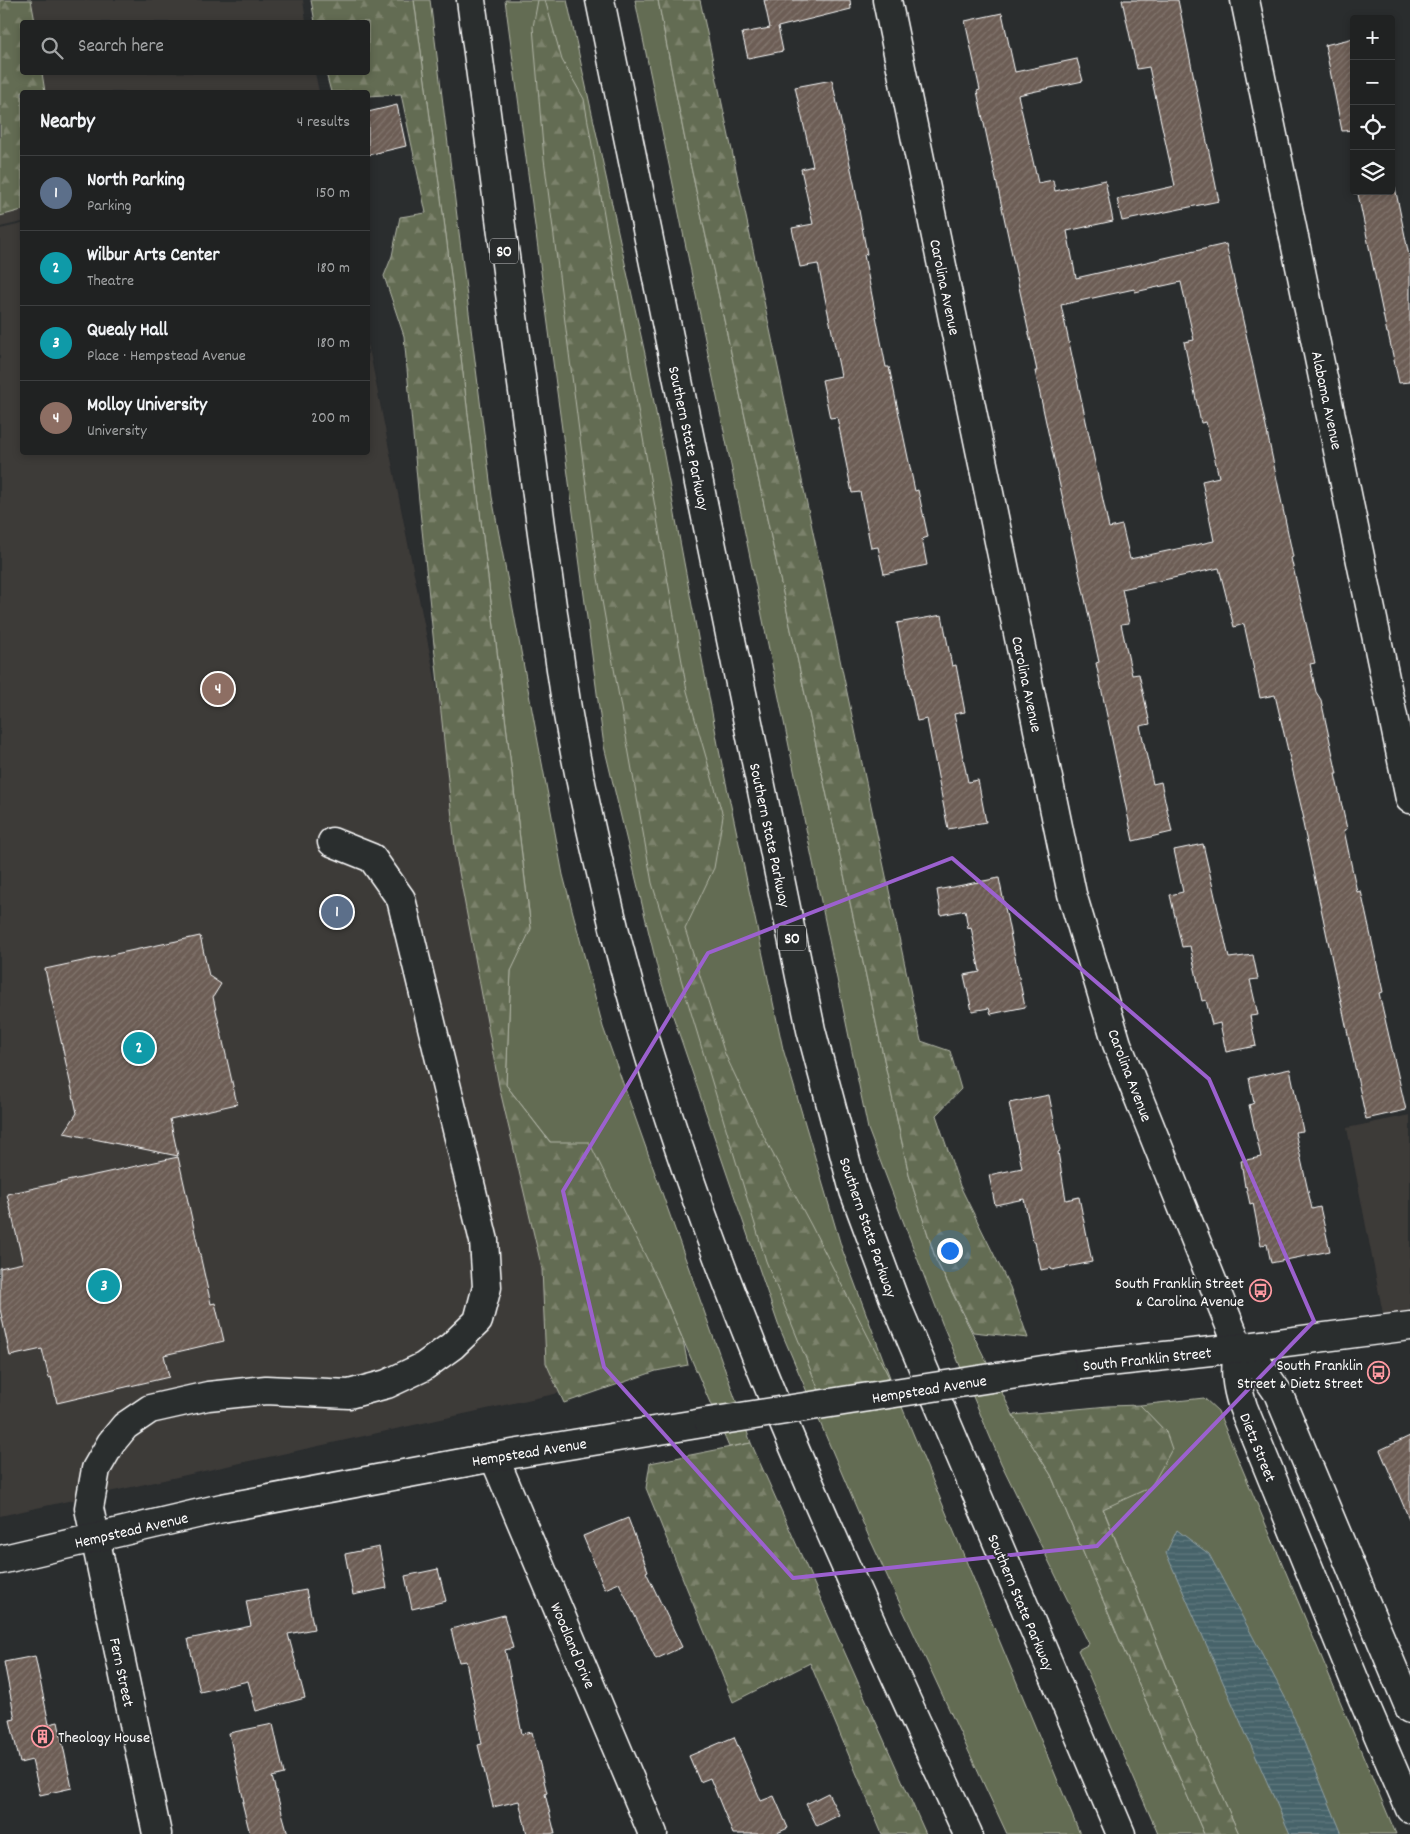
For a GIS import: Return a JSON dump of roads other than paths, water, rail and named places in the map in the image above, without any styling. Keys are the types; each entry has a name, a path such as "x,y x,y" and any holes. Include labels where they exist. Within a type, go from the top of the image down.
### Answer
{"main road":[{"name":"SO","path":"471,0 569,719 600,868 632,994 680,1150 740,1315 846,1565 968,1834"},
{"name":"Southern State Parkway","path":"600,0 811,1030 838,1138 854,1191 894,1299 1121,1834"},
{"name":"Carolina Avenue","path":"887,0 1072,894 1117,1044 1239,1348"},
{"name":"Alabama Avenue","path":"1245,0 1410,799"},
{"name":"Fern Street","path":"157,1834 89,1508 96,1469 111,1444 125,1426 150,1409 208,1396 266,1390 349,1394 387,1384 423,1367 452,1346 478,1321 487,1287 484,1241 400,900 372,858 332,842"},
{"name":"South Franklin Street","path":"1062,1367 1239,1348 1410,1326"},
{"path":"1239,1348 1256,1361 1278,1393 1410,1709"},
{"name":"Dietz Street","path":"1239,1348 1235,1364 1236,1385 1243,1407 1355,1680 1410,1808"},
{"name":"Hempstead Avenue","path":"0,1560 222,1508 494,1456 1062,1367"},
{"name":"Woodland Drive","path":"494,1456 654,1834"},
{"path":"1355,1680 1392,1667"}],"water":[{"path":"1177,1530 1209,1554 1287,1701 1342,1834 1290,1834 1166,1553"}],"place":[{"name":"Molloy University","path":"218,689"},
{"name":"North Parking","path":"337,912"},
{"name":"Wilbur Arts Center","path":"139,1048"},
{"name":"Quealy Hall","path":"104,1286"},
{"name":"South Franklin Street & Carolina Avenue","path":"1260,1291"},
{"name":"South Franklin Street & Dietz Street","path":"1379,1373"},
{"name":"Theology House","path":"42,1736"}]}
